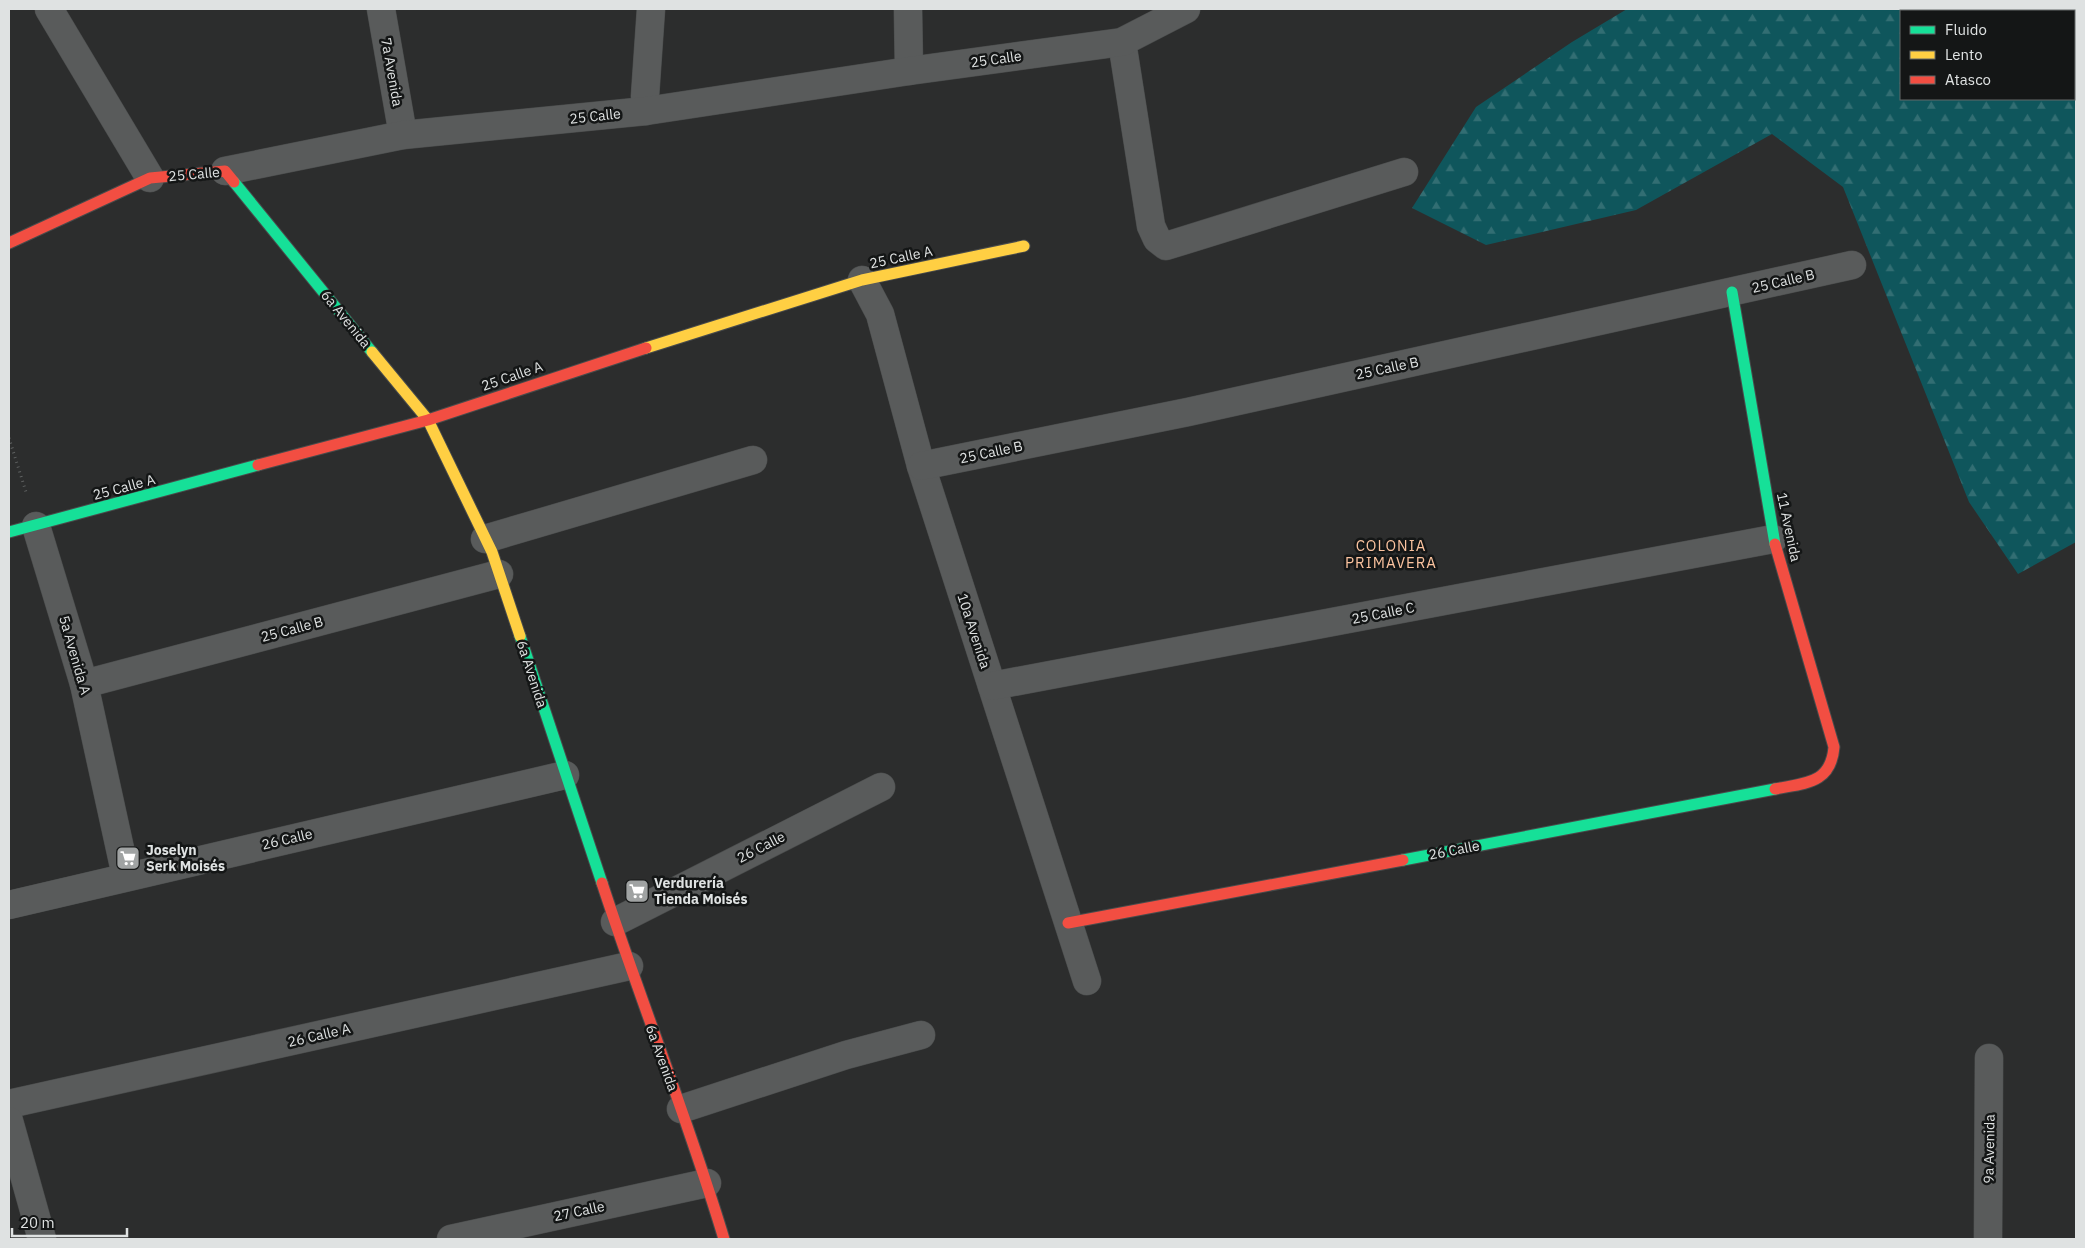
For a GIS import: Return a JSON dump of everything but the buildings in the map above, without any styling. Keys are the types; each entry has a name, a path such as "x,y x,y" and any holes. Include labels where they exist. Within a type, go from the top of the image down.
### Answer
{"street":[{"path":"49,9 150,178"},
{"name":"7a Avenida","path":"381,9 403,135"},
{"path":"646,111 645,96 651,9"},
{"path":"908,9 909,71"},
{"name":"25 Calle","path":"9,243 150,178 225,171 403,135 646,111 909,71 1122,42 1186,9"},
{"path":"1122,42 1151,226 1157,239 1166,246 1404,172"},
{"name":"6a Avenida","path":"225,171 428,420 485,539 499,574 629,966 708,1183 724,1239"},
{"name":"25 Calle A","path":"9,532 428,420 566,373 862,280 1024,246"},
{"name":"25 Calle B","path":"921,466 1188,412 1852,265"},
{"name":"10a Avenida","path":"862,280 880,314 921,466 1087,981"},
{"name":"11 Avenida","path":"1732,292 1773,539 1834,747 1833,764"},
{"path":"485,539 753,460"},
{"name":"5a Avenida A","path":"36,526 84,684 126,876"},
{"name":"25 Calle C","path":"992,686 1773,539"},
{"name":"25 Calle B","path":"84,684 499,574"},
{"name":"26 Calle","path":"1068,923 1806,783 1822,777 1833,764"},
{"name":"26 Calle","path":"9,905 126,876 565,775"},
{"name":"26 Calle","path":"615,922 881,787"},
{"name":"26 Calle A","path":"9,1104 629,966"},
{"path":"681,1109 846,1055 921,1035"},
{"name":"9a Avenida","path":"1988,1239 1989,1058"},
{"path":"9,1121 42,1239"},
{"name":"27 Calle","path":"451,1239 708,1183"}],"path":[{"path":"9,438 36,526"}],"green space":[{"path":"1627,9 2076,9 2076,542 2018,574 1969,502 1843,187 1772,134 1636,210 1486,245 1412,208 1476,107 1572,42"}],"traffic: fast":[{"path":"234,182 372,352"},
{"path":"1732,292 1775,544"},
{"path":"9,532 258,465"},
{"path":"520,636 602,883"},
{"path":"1403,860 1775,789"}],"traffic: slow":[{"path":"646,348 862,280 1024,246"},
{"path":"372,352 428,420 492,552 520,636"}],"traffic: jam":[{"path":"9,243 150,178 225,171 234,182"},
{"path":"258,465 428,420 646,348"},
{"path":"1775,544 1834,747 1828,768 1815,780 1775,789"},
{"path":"1068,923 1403,860"},
{"path":"602,883 695,1149 724,1239"}],"place":[{"name":"Joselyn Serk Moisés","path":"128,858"},
{"name":"Verdurería Tienda Moisés","path":"637,891"}],"district":[{"name":"COLONIA PRIMAVERA","path":"1391,554"}]}
